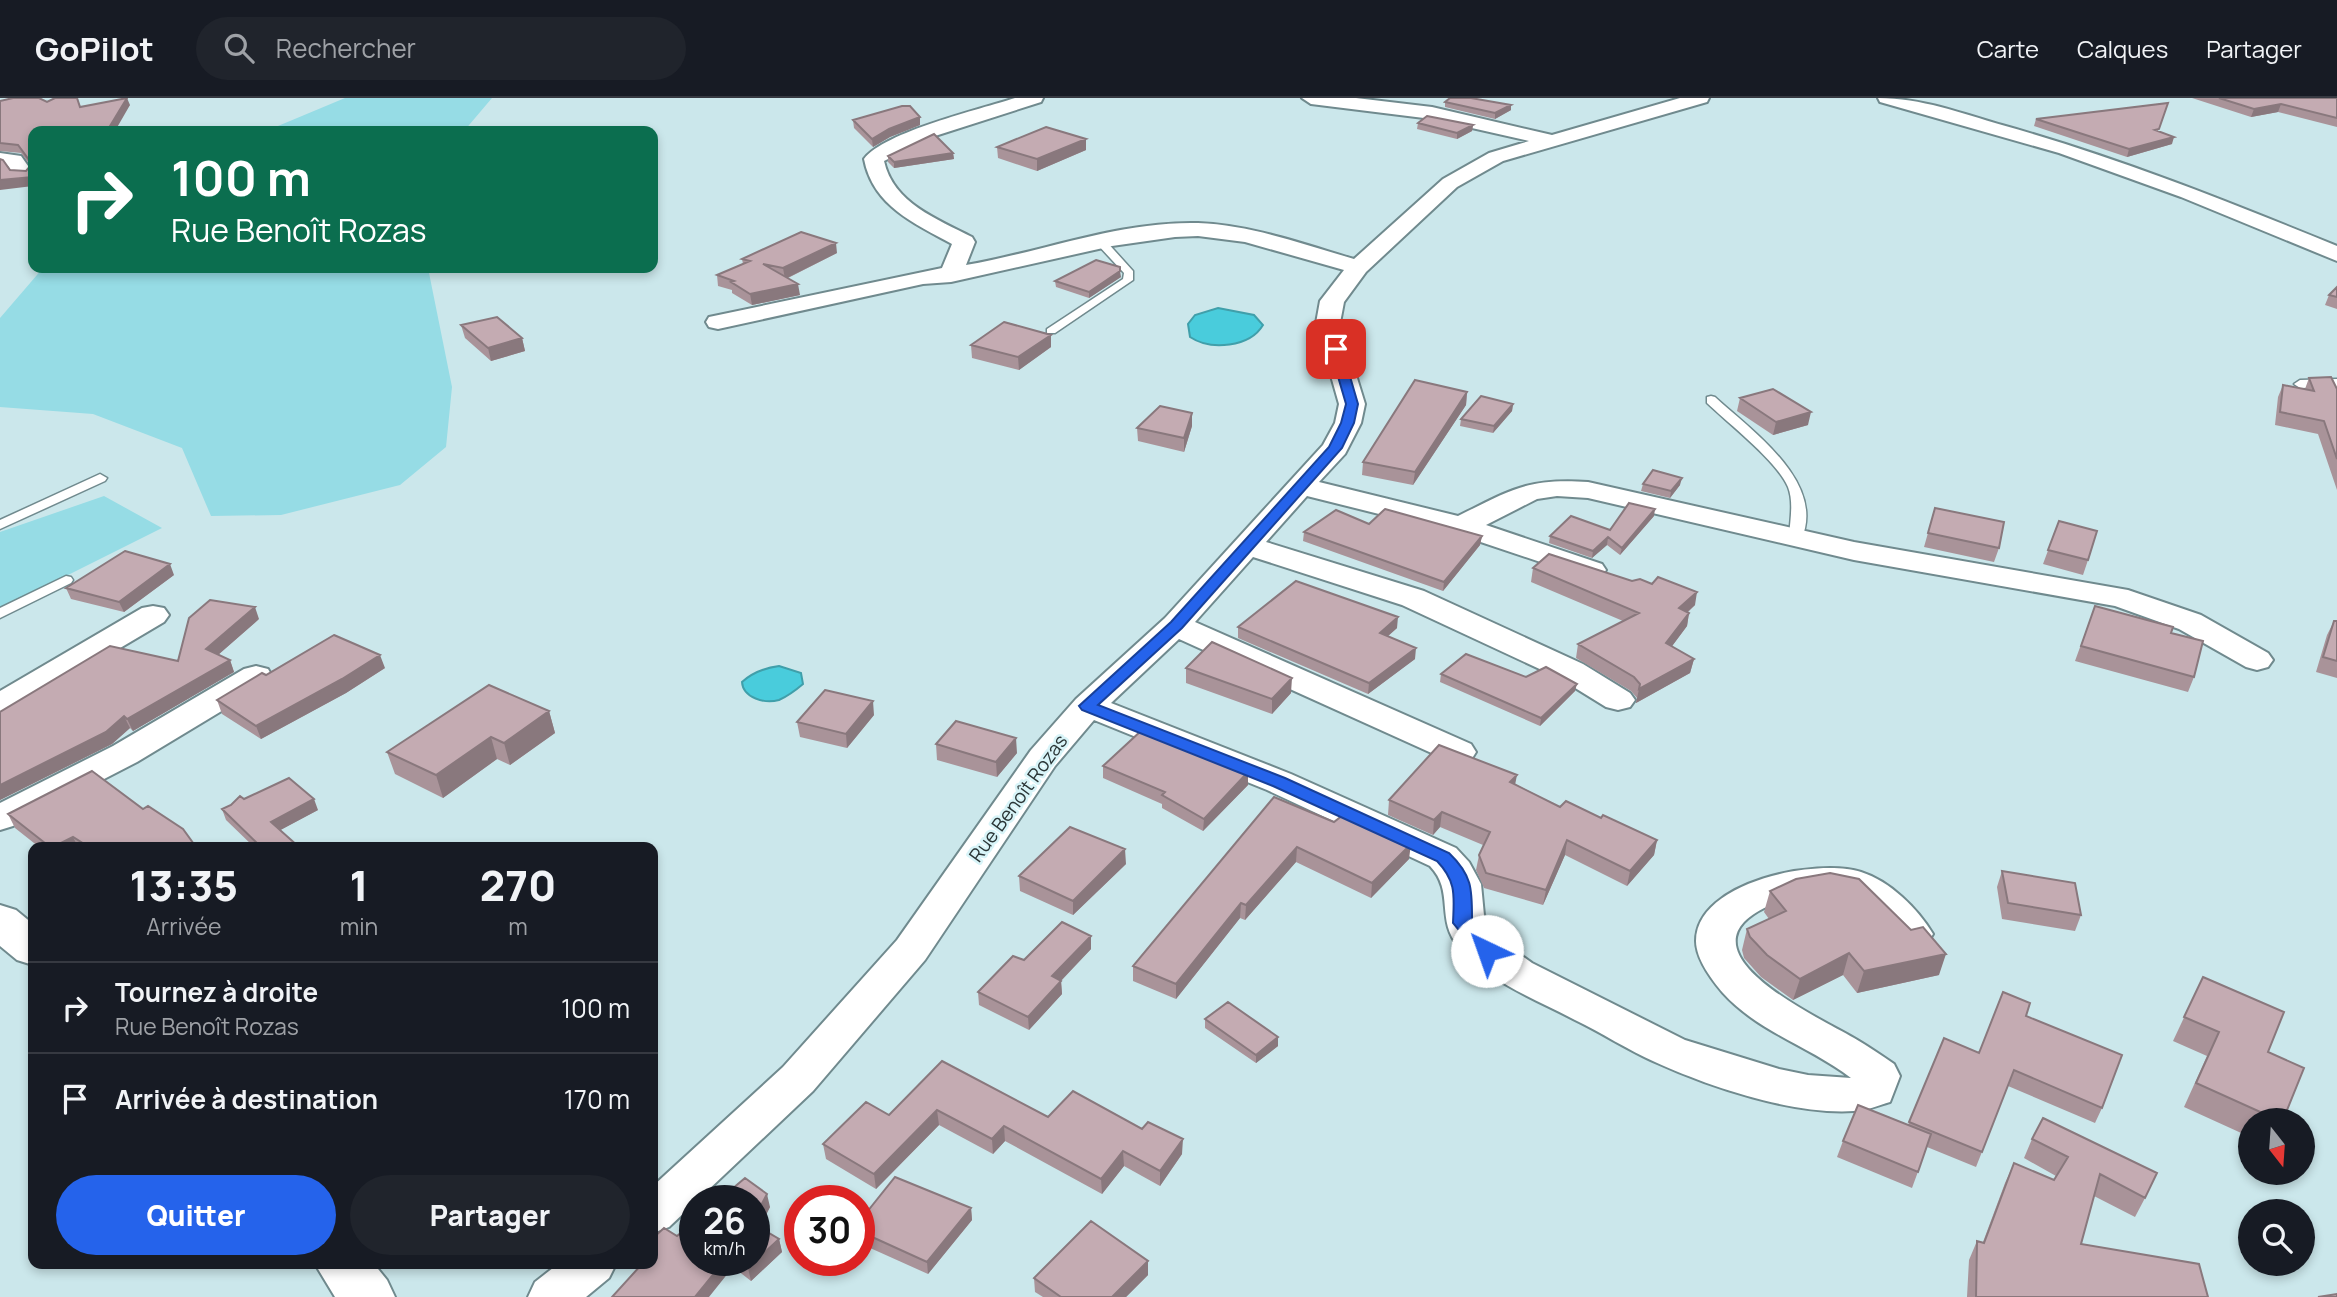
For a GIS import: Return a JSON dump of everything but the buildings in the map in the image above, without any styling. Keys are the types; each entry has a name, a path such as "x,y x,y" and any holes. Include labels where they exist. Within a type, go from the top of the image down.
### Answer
{"street":[{"path":"951,275 964,242 909,211 891,197 875,172 874,159 898,144 1034,98"},
{"path":"1311,98 1432,113 1550,140"},
{"name":"Rue Benoît Rozas","path":"658,1209 798,1079 911,950 1043,758 1087,706 1176,625 1335,448 1348,423 1352,404 1328,323 1332,301 1358,267 1450,183 1496,157 1700,98"},
{"path":"1887,98 2078,153 2188,193 2337,254"},
{"path":"0,159 14,160 23,173"},
{"path":"718,321 911,279 951,275 1031,260 1101,242 1177,230 1214,231 1250,237 1358,267"},
{"path":"1301,486 1461,526 1618,579"},
{"path":"1461,526 1530,491 1557,488 1588,490 1854,551 2155,606 2197,623 2257,660"},
{"path":"1247,546 1413,598 1571,671 1618,700"},
{"path":"0,705 153,615"},
{"path":"1176,625 1226,650 1460,752"},
{"path":"0,818 125,754 256,676"},
{"path":"1087,706 1279,782 1443,857 1454,868 1463,886 1462,923 1472,937 1502,965 1678,1055 1742,1075 1821,1094 1863,1096 1875,1090 1879,1076 1860,1060 1816,1038 1766,1007 1738,982 1720,960 1716,936 1723,917 1760,892 1813,879 1847,881 1880,900 1913,934"},
{"path":"0,921 28,946"},
{"path":"346,1269 367,1297"},
{"path":"552,1297 586,1269"}],"lane":[{"path":"1051,331 1128,280 1129,273 1122,262 1101,242"},
{"path":"2300,384 2337,383"},
{"path":"1712,400 1760,446 1794,486 1798,513 1796,537"},
{"path":"0,525 100,478"},
{"path":"0,614 66,580"}],"shaded area":[{"path":"345,98 492,98 468,126 278,126"},
{"path":"39,273 429,273 452,387 446,447 400,485 281,515 211,516 182,448 93,414 0,407 0,318"},
{"path":"1218,308 1254,315 1263,325 1249,338 1230,344 1208,344 1190,337 1188,324 1195,315"},
{"path":"104,496 162,528 0,609 0,532"},
{"path":"779,666 801,673 803,684 786,697 773,701 761,700 750,696 743,688 742,682 759,671"}],"route":[{"path":"1336,349 1352,404 1348,423 1335,448 1176,625 1087,706 1279,782 1443,857 1454,868 1463,886 1462,923 1487,951"}]}
